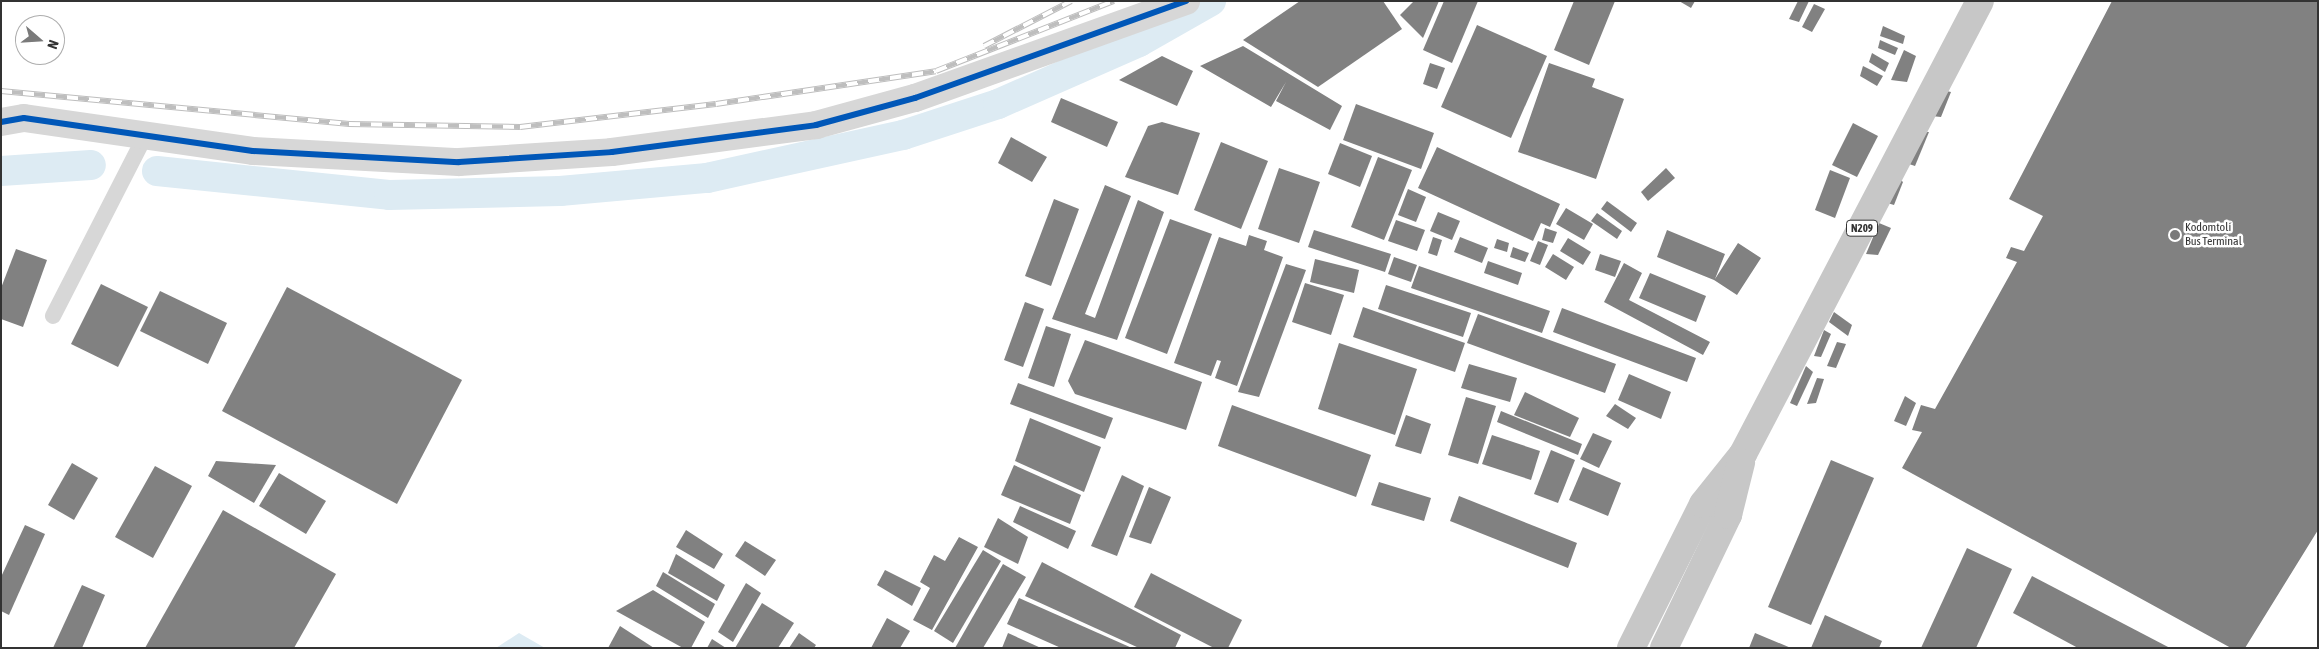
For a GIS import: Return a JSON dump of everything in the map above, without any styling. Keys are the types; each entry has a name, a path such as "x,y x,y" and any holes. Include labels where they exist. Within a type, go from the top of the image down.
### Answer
{"highway":[{"name":"N209","path":"1632,648 1704,504 1743,454 1980,1"},
{"name":"N209","path":"1664,648 1728,515 1743,454"}],"street":[{"path":"1,122 24,118 253,151 459,162 612,152 816,125 915,98 1186,1"}],"lane":[{"path":"53,316 145,136"}],"shaded area":[{"path":"519,633 545,648 496,648"}],"building":[{"path":"1300,1 1383,1 1402,29 1318,87 1243,40"},
{"path":"1414,1 1439,1 1423,38 1400,15"},
{"path":"1444,1 1478,1 1452,63 1423,50"},
{"path":"1574,1 1615,1 1589,65 1554,50"},
{"path":"1679,1 1695,1 1691,8"},
{"path":"1798,1 1809,1 1799,22 1789,19"},
{"name":"Kodomtoli Bus Terminal","path":"2112,1 2318,1 2318,530 2245,648 2231,648 1902,468 1922,432 1912,430 1921,405 1935,409 2017,262 2006,258 2011,247 2024,251 2043,216 2009,199"},
{"path":"1814,4 1825,9 1812,32 1802,27"},
{"path":"1477,25 1547,56 1511,138 1441,107"},
{"path":"1883,26 1905,36 1903,44 1880,36"},
{"path":"1880,40 1898,48 1895,55 1878,48"},
{"path":"1243,46 1342,106 1330,130 1276,101 1286,82 1271,107 1200,66"},
{"path":"1904,50 1916,56 1907,82 1891,80"},
{"path":"1872,53 1889,63 1885,72 1869,62"},
{"path":"1162,56 1193,71 1177,106 1119,80"},
{"path":"1430,63 1445,68 1437,89 1423,84"},
{"path":"1549,63 1595,79 1592,87 1624,99 1596,179 1518,152"},
{"path":"1863,66 1883,76 1877,86 1860,76"},
{"path":"1942,90 1951,92 1941,117 1931,116"},
{"path":"1061,98 1118,122 1107,147 1051,122"},
{"path":"1356,104 1434,133 1421,169 1343,140"},
{"path":"1162,122 1200,133 1178,195 1125,177 1148,126"},
{"path":"1853,123 1878,136 1857,177 1832,165"},
{"path":"1918,132 1929,132 1915,166 1906,163"},
{"path":"1011,137 1047,157 1032,182 998,163"},
{"path":"1221,142 1268,161 1241,229 1194,210"},
{"path":"1340,143 1372,156 1360,187 1328,174"},
{"path":"1437,147 1560,204 1550,227 1541,223 1533,241 1418,188"},
{"path":"1378,157 1412,170 1384,240 1351,227"},
{"path":"1279,168 1320,182 1299,243 1258,229"},
{"path":"1666,168 1675,178 1648,201 1641,192"},
{"path":"1830,170 1850,178 1835,218 1815,210"},
{"path":"1896,176 1903,182 1894,205 1884,202"},
{"path":"1105,185 1131,196 1085,314 1095,318 1138,200 1164,212 1117,340 1052,319"},
{"path":"1408,189 1426,197 1416,222 1398,215"},
{"path":"1054,199 1079,209 1051,286 1025,276"},
{"path":"1607,201 1637,223 1631,232 1601,209"},
{"path":"1566,208 1593,224 1584,240 1556,224"},
{"path":"1438,212 1460,221 1452,240 1430,231"},
{"path":"1597,213 1622,231 1617,239 1591,221"},
{"path":"1170,219 1212,234 1167,354 1125,338"},
{"path":"1396,220 1425,230 1417,251 1388,241"},
{"path":"1879,223 1891,228 1878,255 1866,254"},
{"path":"1545,228 1557,232 1553,243 1542,240"},
{"path":"1314,230 1391,254 1385,272 1308,247"},
{"path":"1667,230 1725,254 1715,279 1738,243 1761,258 1737,295 1714,280 1657,257"},
{"path":"1249,235 1267,241 1264,250 1283,257 1237,386 1215,378 1221,361 1217,360 1211,376 1174,363 1219,237 1246,246"},
{"path":"1433,237 1442,240 1437,256 1428,253"},
{"path":"1460,237 1488,248 1482,263 1454,252"},
{"path":"1568,238 1591,252 1583,265 1560,251"},
{"path":"1497,239 1509,243 1507,252 1494,248"},
{"path":"1538,241 1548,245 1540,265 1530,261"},
{"path":"1513,247 1529,253 1525,262 1510,257"},
{"path":"16,249 47,260 23,327 1,319 1,288"},
{"path":"1553,254 1574,267 1566,280 1545,267"},
{"path":"1600,254 1621,261 1615,277 1595,270"},
{"path":"1394,257 1417,265 1411,282 1388,274"},
{"path":"1315,259 1359,270 1354,293 1310,282"},
{"path":"1488,261 1522,273 1518,285 1484,273"},
{"path":"1624,263 1642,273 1629,300 1710,342 1703,355 1604,302"},
{"path":"1286,264 1306,270 1259,397 1238,392"},
{"path":"1419,266 1550,311 1542,333 1411,288"},
{"path":"1650,273 1706,296 1696,322 1639,298"},
{"path":"1305,283 1344,295 1331,335 1292,322"},
{"path":"101,284 148,307 118,367 71,344"},
{"path":"1386,285 1471,313 1463,337 1378,309"},
{"path":"287,287 462,380 397,504 222,411"},
{"path":"160,291 227,323 208,364 140,331"},
{"path":"1025,302 1044,309 1023,367 1004,360"},
{"path":"1363,307 1465,343 1455,372 1353,337"},
{"path":"1562,308 1696,358 1687,382 1553,332"},
{"path":"1834,312 1852,325 1848,336 1829,322"},
{"path":"1478,314 1616,364 1605,393 1467,343"},
{"path":"1046,326 1071,334 1054,387 1028,378"},
{"path":"1824,330 1831,334 1821,357 1814,356"},
{"path":"1085,340 1202,382 1186,430 1075,394 1068,381"},
{"path":"1837,342 1846,344 1836,368 1827,366"},
{"path":"1339,343 1417,369 1395,435 1318,409"},
{"path":"1469,364 1517,378 1510,402 1461,388"},
{"path":"1806,366 1813,372 1797,406 1790,403"},
{"path":"1629,374 1671,392 1661,419 1618,400"},
{"path":"1817,378 1824,379 1816,403 1807,404"},
{"path":"1018,383 1113,418 1105,439 1010,404"},
{"path":"1525,392 1579,418 1570,437 1514,415"},
{"path":"1905,396 1916,403 1906,426 1894,421"},
{"path":"1466,397 1496,406 1478,464 1448,455"},
{"path":"1615,404 1636,418 1628,429 1606,416"},
{"path":"1232,405 1371,455 1356,497 1218,446"},
{"path":"1501,411 1582,444 1578,455 1497,422"},
{"path":"1406,415 1431,424 1421,454 1395,446"},
{"path":"1030,418 1101,447 1084,492 1015,461"},
{"path":"1593,433 1612,441 1599,468 1580,459"},
{"path":"1492,435 1540,451 1531,480 1482,464"},
{"path":"1551,450 1575,460 1558,503 1534,494"},
{"path":"1831,460 1874,478 1811,625 1768,607"},
{"path":"216,461 276,465 254,503 208,476"},
{"path":"72,463 98,478 74,520 48,505"},
{"path":"1014,465 1081,495 1070,524 1001,495"},
{"path":"155,466 192,486 153,558 115,537"},
{"path":"1583,467 1621,483 1608,516 1569,500"},
{"path":"279,473 326,501 306,534 259,506"},
{"path":"1122,475 1144,486 1117,556 1091,546"},
{"path":"1379,482 1431,498 1424,521 1371,505"},
{"path":"1149,487 1171,497 1151,544 1129,537"},
{"path":"1459,496 1577,543 1568,568 1450,521"},
{"path":"1020,506 1076,531 1068,549 1013,522"},
{"path":"223,510 336,574 294,648 145,648"},
{"path":"998,518 1028,537 1018,564 984,547"},
{"path":"25,525 45,534 9,615 1,611 1,577"},
{"path":"686,530 723,554 714,569 676,547"},
{"path":"959,537 978,547 932,630 913,620 930,588 920,582 934,555 945,561"},
{"path":"745,541 776,560 765,576 735,556"},
{"path":"1967,548 2012,569 1976,648 1921,648"},
{"path":"983,550 1001,561 953,643 934,631"},
{"path":"676,554 725,585 717,601 668,573"},
{"path":"1042,562 1181,635 1175,648 1139,648 1025,596"},
{"path":"1003,564 1026,577 983,648 955,648"},
{"path":"885,570 921,588 912,606 877,585"},
{"path":"663,572 715,604 708,618 656,586"},
{"path":"1151,573 1242,620 1228,648 1214,648 1134,607"},
{"path":"2032,576 2170,648 2078,648 2013,613"},
{"path":"746,583 761,593 733,642 718,632"},
{"path":"82,585 105,595 82,648 53,648"},
{"path":"653,590 705,622 691,648 683,648 616,611"},
{"path":"1019,598 1132,648 1061,648 1007,624"},
{"path":"762,603 794,623 778,648 735,648"},
{"path":"1825,615 1882,641 1879,648 1811,648"},
{"path":"887,618 910,631 900,648 871,648"},
{"path":"620,626 654,648 608,648"},
{"path":"799,633 816,645 814,648 789,648"},
{"path":"1008,633 1041,648 1002,648"},
{"path":"1755,633 1791,648 1749,648"},
{"path":"712,639 726,648 707,648"}],"waterway":[{"path":"157,171 389,195 560,191 707,178 903,135 998,104 1139,42 1211,1"},
{"path":"1,171 91,165"}],"railway":[{"path":"984,46 1071,1"},
{"path":"1,91 349,124 520,127 716,104 936,71 1114,1"}],"cycle path":[{"path":"1,122 24,118 253,151 459,162 612,152 816,125 915,98 1186,1"}],"place":[{"name":"Kodomtoli Bus Terminal","path":"2175,235"}]}
